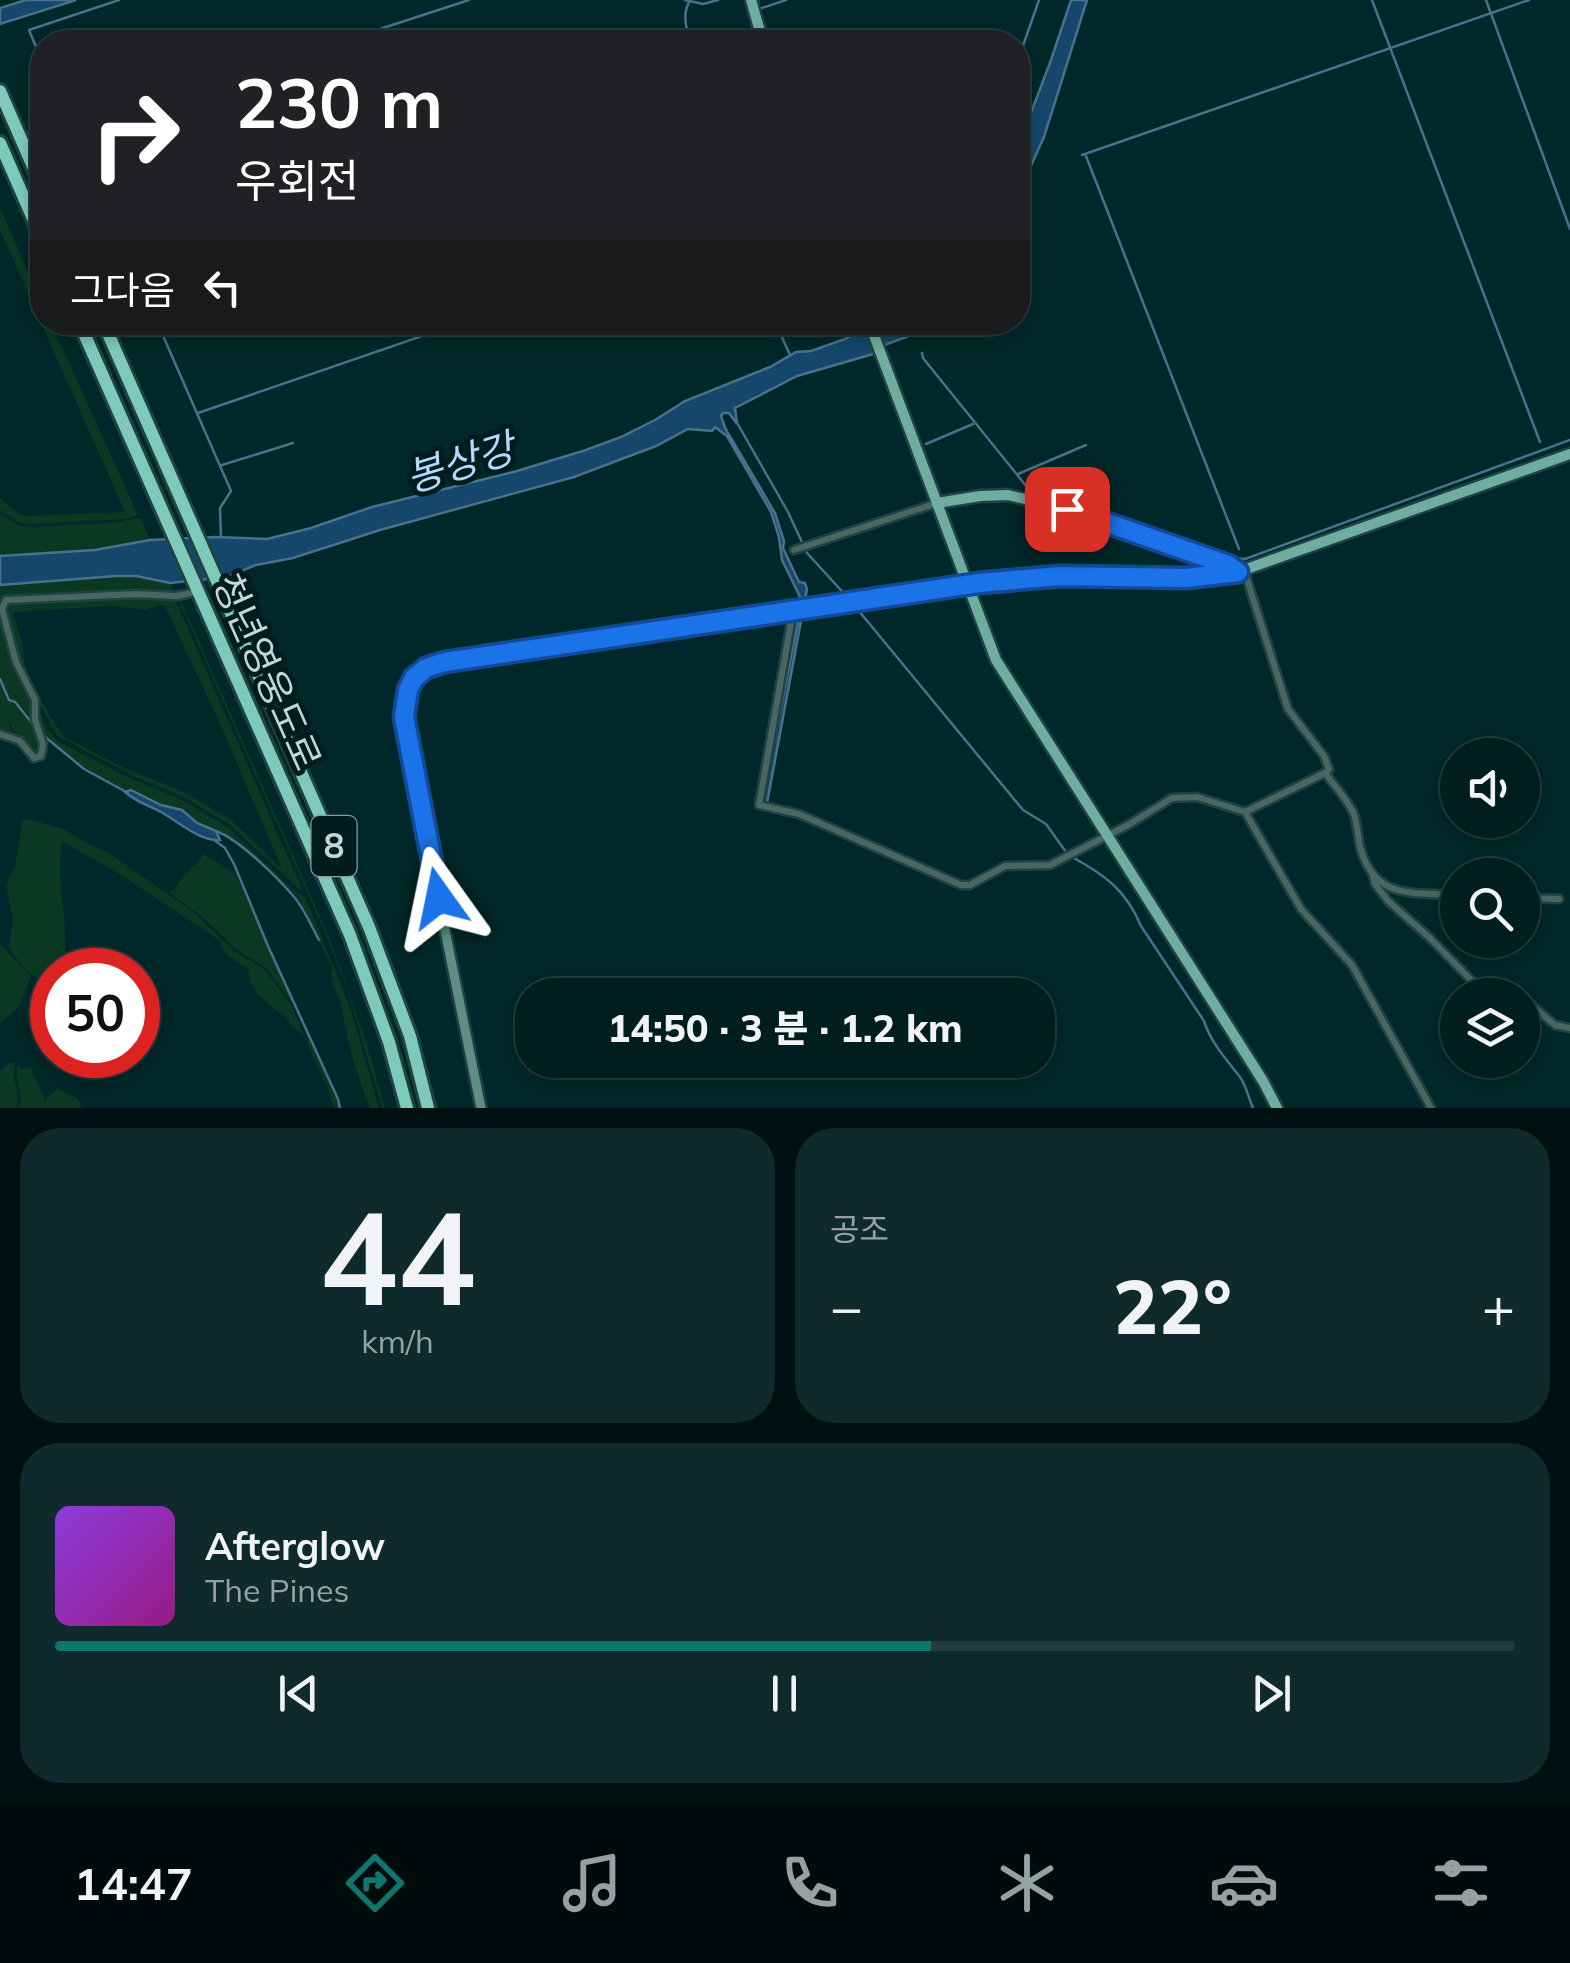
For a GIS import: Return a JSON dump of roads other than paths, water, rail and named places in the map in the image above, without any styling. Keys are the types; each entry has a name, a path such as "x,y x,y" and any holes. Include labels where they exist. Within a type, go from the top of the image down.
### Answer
{"highway":[{"path":"0,91 30,160"},
{"path":"0,143 30,212"},
{"name":"청년영웅도로","path":"86,335 350,935 390,1042 407,1108"},
{"name":"청년영웅도로","path":"109,335 369,927 410,1036 428,1108"}],"main road":[{"path":"751,0 760,30"},
{"path":"874,335 996,660 1263,1081 1276,1108"},
{"path":"481,1108 404,728 410,684 426,668 445,662 979,583 1060,576 1186,578 1241,571 1570,454"},
{"path":"940,510 980,496 1008,495 1067,509 1241,571"}],"street":[{"path":"794,550 940,510"},
{"path":"795,610 759,805 799,814 962,885 970,885 1005,866 1050,866 1172,798 1197,797 1245,812 1326,773 1328,763 1282,696 1241,571"},
{"path":"0,734 20,741 34,758 41,756 43,744 35,720 35,700 16,662 2,609 6,600 176,596 199,592"},
{"path":"1326,773 1352,810 1364,859 1375,884 1469,978"},
{"path":"1245,812 1300,909 1352,965 1431,1108"},
{"path":"1373,876 1393,889 1440,893"},
{"path":"1540,899 1560,900"},
{"path":"1540,1013 1555,1025 1570,1028"}],"water":[{"path":"26,0 76,0 0,24 0,8"},
{"path":"1071,0 1087,0 1044,137 1030,168 1030,115"},
{"path":"852,335 911,335 873,354 797,376 735,408 737,424 729,413 721,416 775,513 783,548 799,582 805,583 807,589 767,803 762,803 800,597 782,560 771,512 727,436 715,427 712,431 688,429 656,446 574,477 293,558 256,565 227,577 170,583 116,576 0,585 0,556 95,550 150,540 267,539 372,507 517,471 621,437 685,401 770,367 796,352"},
{"path":"131,790 161,805 182,810 197,823 216,831 220,840 189,830 125,792"}],"waterway":[{"path":"30,32 119,0"},
{"path":"377,30 469,0"},
{"path":"685,0 703,4 718,0"},
{"path":"758,0 759,9 786,0"},
{"path":"1028,30 1039,0"},
{"path":"1372,0 1540,442"},
{"path":"1486,0 1570,229"},
{"path":"1082,155 1529,0"},
{"path":"688,30 689,2"},
{"path":"1086,156 1239,549"},
{"path":"163,335 231,491 220,508 221,537"},
{"path":"198,413 425,335"},
{"path":"781,335 790,355"},
{"path":"922,353 1031,492 1227,558 1245,559 1570,440"},
{"path":"736,421 807,553 849,599"},
{"path":"926,444 973,424"},
{"path":"222,465 293,443"},
{"path":"1018,474 1086,445"},
{"path":"854,605 1023,810 1046,824 1066,852"},
{"path":"0,679 9,700 32,723"},
{"path":"44,736 84,769 128,793"},
{"path":"216,831 247,851 279,880 299,903 319,940"},
{"path":"214,840 225,848 234,864 340,1108"},
{"path":"1072,857 1104,877 1129,903 1242,1081 1253,1108"}],"water label":[{"name":"봉상강","path":"460,463"}]}
